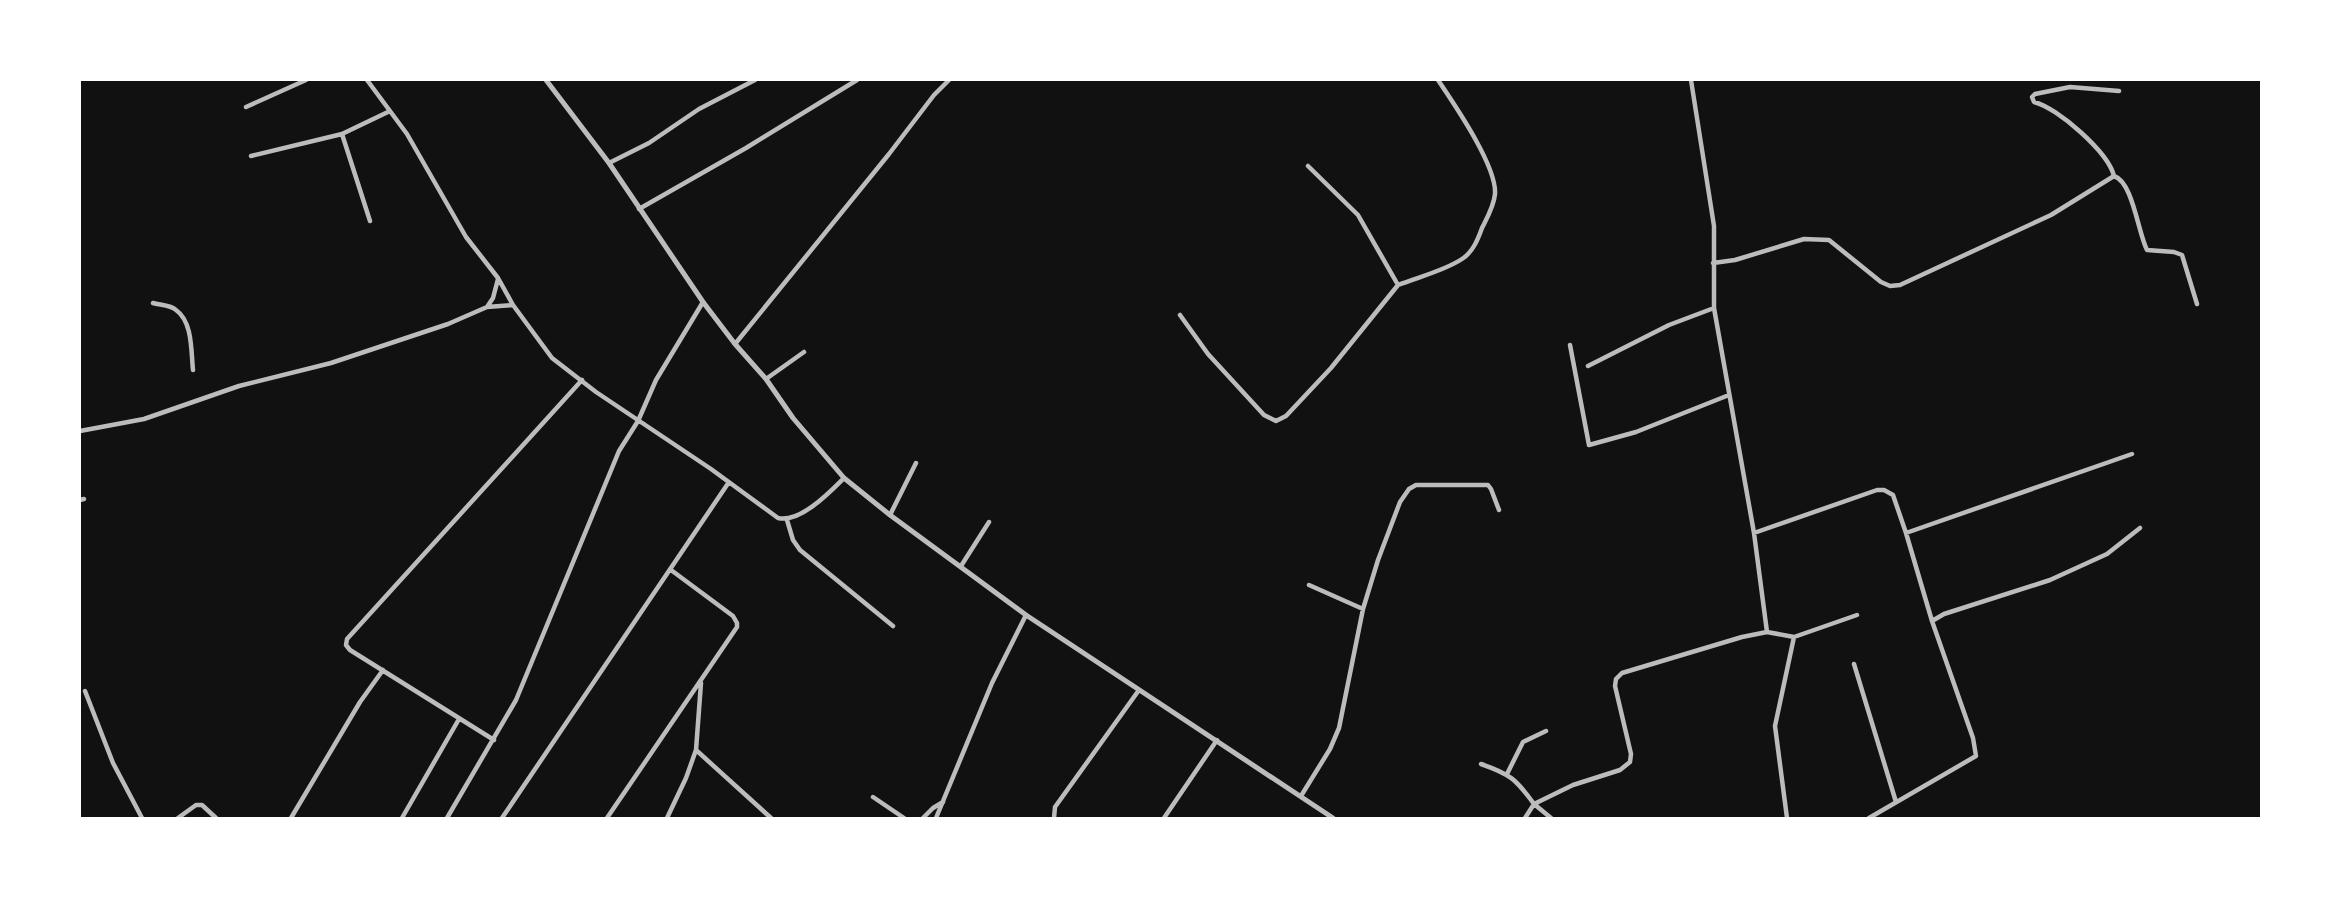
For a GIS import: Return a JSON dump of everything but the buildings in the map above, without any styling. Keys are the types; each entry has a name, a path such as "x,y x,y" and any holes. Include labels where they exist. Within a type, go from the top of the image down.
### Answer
{"street":[{"path":"246,107 306,80"},
{"path":"367,80 413,144 466,237 498,278 513,305 552,358 778,518 787,520 804,512 844,478"},
{"path":"546,80 609,163 703,302 735,344 766,379 793,418 844,478 890,515 1026,615 1333,819"},
{"path":"609,163 649,143 699,109 755,80"},
{"path":"639,210 857,80"},
{"path":"735,344 890,154 934,95 949,80"},
{"path":"1180,315 1208,354 1264,415 1276,421 1286,416 1331,368 1398,285 1465,257 1477,240 1495,195 1494,180 1483,154 1438,80"},
{"path":"1691,80 1714,226 1714,308 1754,533 1767,632"},
{"path":"2118,91 2070,87 2035,94 2032,97 2034,102 2046,105 2080,130 2110,166 2114,176 2122,180 2129,192 2142,240 2147,250 2174,252 2182,255 2197,304"},
{"path":"250,156 342,134 390,111"},
{"path":"342,134 370,220"},
{"path":"1308,166 1358,215 1398,285"},
{"path":"1713,263 1735,260 1804,239 1816,238 1828,240 1881,282 1890,286 1900,285 2051,215 2114,176"},
{"path":"488,307 498,278"},
{"path":"447,819 516,700 618,451 638,421 656,380 703,302"},
{"path":"153,303 176,309 185,321 190,339 193,370"},
{"path":"80,431 144,419 239,386 331,363 448,324 488,307 513,305"},
{"path":"1588,366 1669,325 1714,308"},
{"path":"1570,345 1589,445 1636,432 1729,395"},
{"path":"766,379 804,352"},
{"path":"494,740 350,650 346,645 347,639 582,380"},
{"path":"1906,533 2132,454"},
{"path":"890,515 916,463"},
{"path":"502,819 588,688 671,570 729,482"},
{"path":"1301,796 1330,749 1339,728 1364,609 1378,560 1400,502 1408,489 1424,484 1488,485 1499,510"},
{"path":"1754,533 1877,490 1884,490 1893,495 1932,621 1973,738 1976,756 1869,819"},
{"path":"787,520 793,540 800,550 893,626"},
{"path":"961,566 988,522"},
{"path":"1932,621 1944,614 2050,580 2107,554 2140,528"},
{"path":"607,819 734,633 737,623 733,616 671,570"},
{"path":"1309,585 1364,609"},
{"path":"936,819 992,683 1026,615"},
{"path":"1525,819 1534,804 1573,785 1620,770 1630,762 1631,754 1615,686 1616,680 1622,673 1742,637 1767,632 1794,637 1857,615"},
{"path":"1787,819 1775,726 1794,637"},
{"path":"1854,664 1896,802"},
{"path":"291,819 360,702 382,670"},
{"path":"667,819 696,750 701,681"},
{"path":"1054,819 1055,807 1139,690"},
{"path":"85,691 113,763 142,819"},
{"path":"402,819 459,719"},
{"path":"1508,774 1523,742 1546,731"},
{"path":"1164,819 1217,740"},
{"path":"696,750 771,819"},
{"path":"1481,764 1508,774 1534,804 1551,819"},
{"path":"873,797 904,819"},
{"path":"923,819 933,808 943,802"},
{"path":"178,819 196,805 202,805 216,819"}]}
